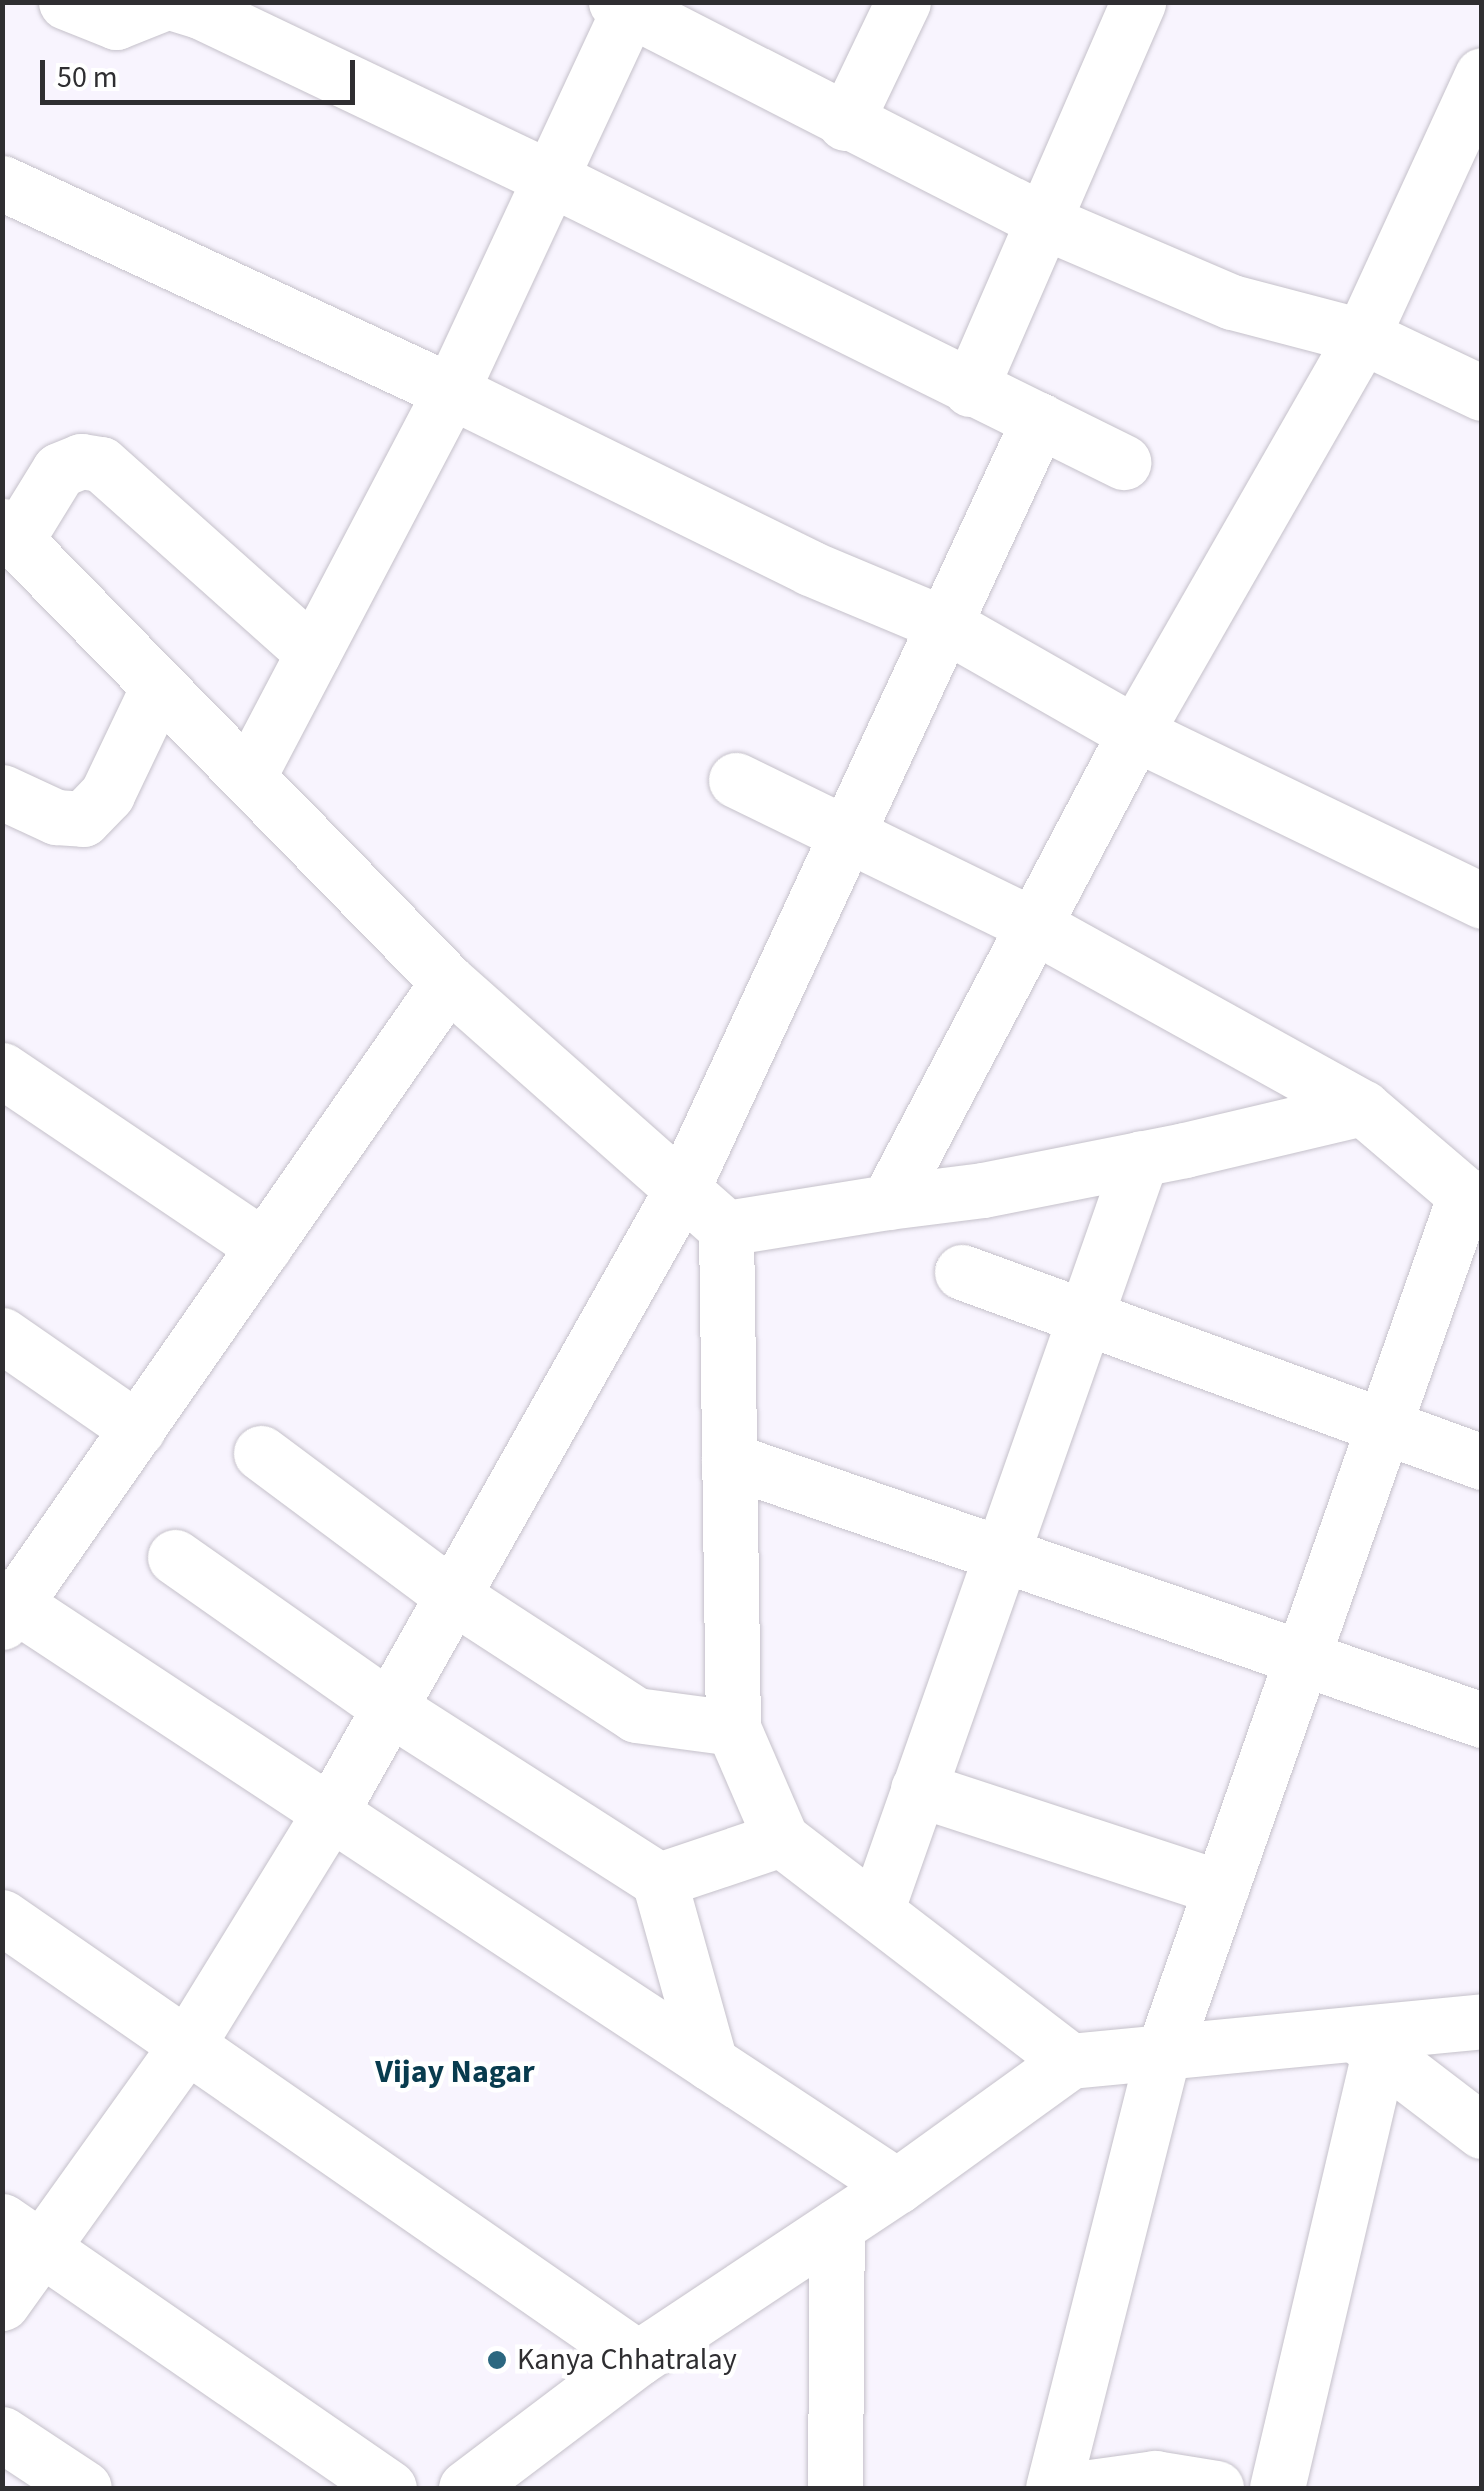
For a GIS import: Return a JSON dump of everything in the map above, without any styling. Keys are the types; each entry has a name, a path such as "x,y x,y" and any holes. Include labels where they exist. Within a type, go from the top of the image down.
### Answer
{"street":[{"path":"66,2 116,22 168,2 202,12 550,178 1123,462"},
{"path":"845,122 903,2"},
{"path":"970,389 1046,222 1138,2"},
{"path":"248,777 451,391 626,5 845,122 1046,222 1232,302 1362,336 1482,393"},
{"path":"888,1202 1134,733 1362,336 1482,74"},
{"path":"2,183 451,391 810,568 944,624 1134,733 1482,901"},
{"path":"2,2303 23,2235 187,2045 330,1813 682,1190 1039,420"},
{"path":"314,653 101,464 81,461 59,470 10,533 448,982 726,1228 734,1728 780,1839 1070,2061"},
{"path":"2,792 56,817 82,819 106,794 158,689"},
{"path":"736,780 1033,925 1363,1108 1473,1198 1384,1426 1163,2053 1053,2488"},
{"path":"448,982 138,1429 7,1608 330,1813 898,2186"},
{"path":"2,1070 264,1247"},
{"path":"726,1228 983,1190 1363,1108"},
{"path":"876,1912 1141,1158"},
{"path":"962,1272 1482,1462"},
{"path":"2,1335 138,1429"},
{"path":"261,1453 453,1596 636,1715 734,1728"},
{"path":"729,1460 1482,1720"},
{"path":"175,1557 390,1708 659,1880 710,2063"},
{"path":"918,1789 1221,1888"},
{"path":"659,1880 780,1839"},
{"path":"2,1917 638,2358"},
{"path":"466,2488 638,2358 898,2186 1070,2061 1367,2044 1482,2022"},
{"path":"1367,2044 1482,2131"},
{"path":"1277,2488 1367,2044"},
{"path":"835,2488 837,2226"},
{"path":"23,2235 389,2488"},
{"path":"2,2434 84,2488"},
{"path":"1083,2488 1155,2478 1216,2488"}],"place":[{"name":"Kanya Chhatralay","path":"497,2360"}],"district":[{"name":"Vijay Nagar","path":"455,2072"}]}
